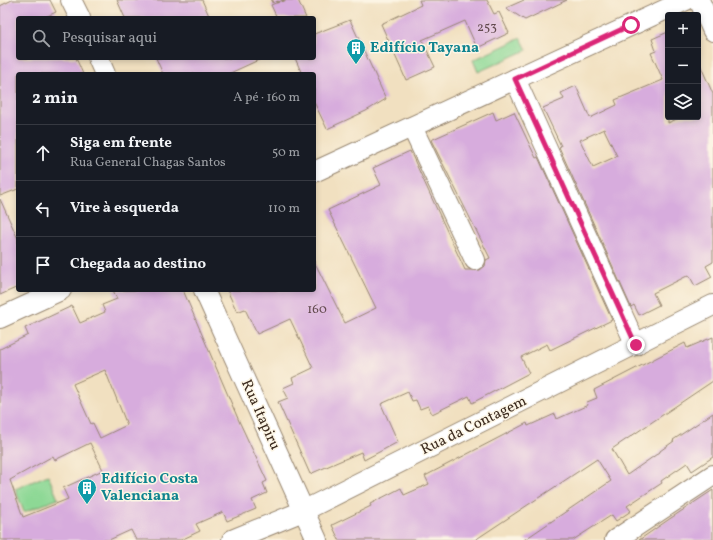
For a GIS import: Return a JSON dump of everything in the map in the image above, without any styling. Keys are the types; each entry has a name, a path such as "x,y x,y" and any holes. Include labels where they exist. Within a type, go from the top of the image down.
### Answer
{"street":[{"path":"71,0 79,16"},
{"path":"316,171 686,0"},
{"path":"699,0 713,31"},
{"path":"99,60 104,72"},
{"path":"515,79 636,345"},
{"path":"412,127 475,260"},
{"path":"0,318 57,292"},
{"name":"Rua Itapiru","path":"205,292 317,540"},
{"name":"Rua da Contagem","path":"232,540 303,511 713,305"},
{"path":"615,540 713,474"}],"path":[{"path":"272,0 273,3 286,0"}],"green space":[{"path":"521,38 527,50 478,72 473,60"},
{"path":"48,475 58,499 24,512 15,489"}],"building":[{"path":"12,0 50,0 56,12 47,16 16,16 16,60 77,60 82,72 16,72 16,190 0,196 0,6"},
{"path":"117,0 202,0 209,16 124,16"},
{"path":"283,0 298,0 305,16 276,16 271,5"},
{"path":"419,0 487,0 494,14 499,12 509,33 477,48 465,21 422,40 435,67 406,80 381,24 421,5"},
{"path":"524,0 567,0 525,20 506,8"},
{"path":"350,20 386,99 366,111 327,129 316,106 316,72 301,72 296,60 316,60 316,33"},
{"path":"665,33 665,120 668,120 668,123 674,120 701,120 701,67 713,94 713,262 706,266 712,277 695,286 689,275 653,293 659,305 639,315 634,305 631,307 543,108 564,99 561,93 576,86 590,118 617,105 615,100 663,80 651,53 656,51 652,39","holes":["604,129 617,156 593,167 580,140"]},
{"path":"157,60 259,60 232,72 162,72"},
{"path":"493,112 496,120 514,112 536,158 538,157 612,320 550,350 547,344 521,357 529,373 472,403 469,396 432,414 428,406 420,409 416,400 412,401 408,392 381,404 398,442 364,460 361,452 310,474 278,402 288,398 283,388 294,383 292,378 313,368 290,319 257,334 245,309 237,312 228,292 316,292 316,265 345,323 376,308 328,210 381,185 373,168 410,151 465,270 480,270 485,266 486,260 490,258 431,140"},
{"path":"0,199 16,235 16,288 0,295"},
{"path":"114,292 184,292 239,421 267,481 263,483 267,493 252,500 256,509 227,521 223,512 196,524 200,531 181,540 136,540 131,530 109,540 0,540 0,349 28,335 25,328 72,306 80,323 105,312 102,305 117,299","holes":["105,370 127,425 100,438 93,423 91,424 73,384","90,443 103,470 63,488 68,499 23,517 10,480 53,456 55,460"]},
{"path":"713,337 713,381 612,449 627,475 660,452 674,441 673,440 713,413 713,457 692,471 687,463 661,481 662,483 627,506 631,511 616,521 612,515 573,540 524,540 611,481 597,459 475,540 339,540 332,525 371,506 370,504 401,488 404,495 429,484 425,476 527,423 528,426 555,414 557,419 588,405 587,402 597,398 594,390 685,343 687,348"},
{"path":"713,490 713,540 639,540 668,520"}],"place":[{"name":"Edifício Tayana","path":"356,65"},
{"name":"Edifício Costa Valenciana","path":"87,505"}],"route":[{"path":"631,25 515,79 636,345"}]}
